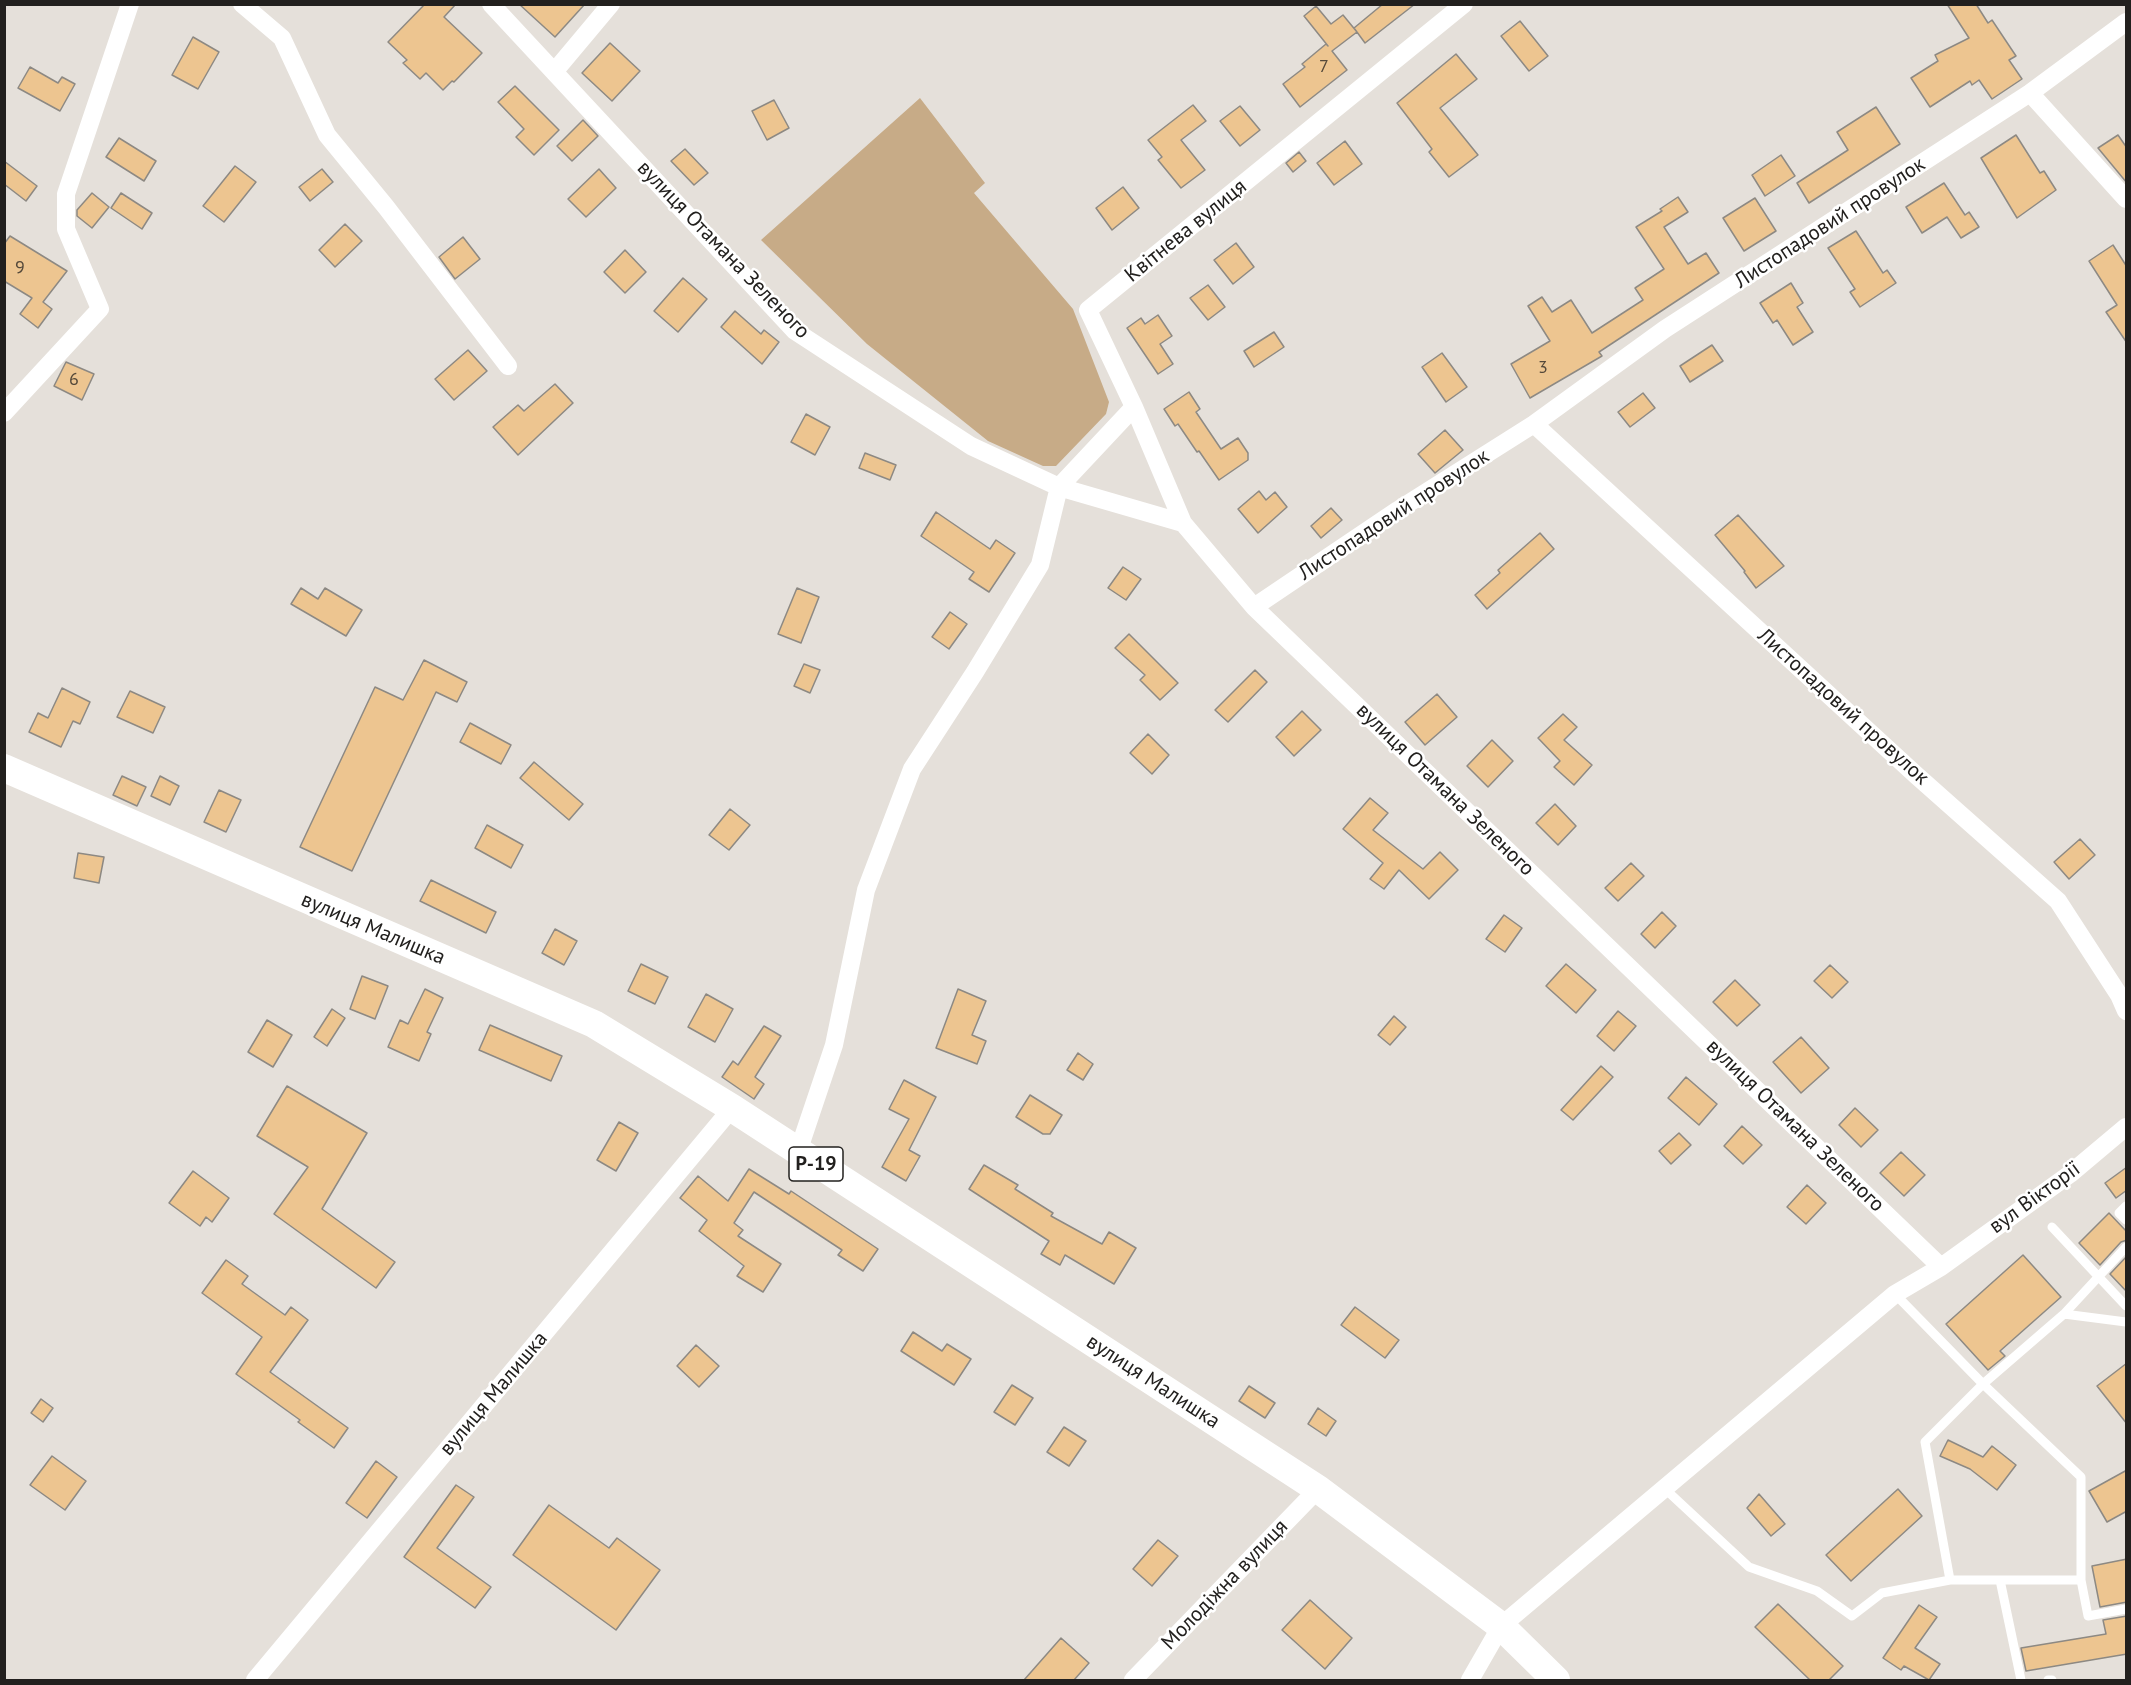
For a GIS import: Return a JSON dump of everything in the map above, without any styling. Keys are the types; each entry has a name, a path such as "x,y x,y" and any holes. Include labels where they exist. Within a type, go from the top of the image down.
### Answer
{"main road":[{"name":"вулиця Малишка","path":"4,768 594,1024 732,1108 1318,1489 1501,1626 1556,1680"}],"street":[{"path":"4,413 99,309 66,229 66,194 130,4"},
{"path":"242,4 282,38 327,135 386,207 508,366"},
{"name":"вулиця Отамана Зеленого","path":"491,4 795,330 971,446 1059,487 1183,523 1254,607 1941,1267"},
{"path":"554,72 611,4"},
{"name":"Квітнева вулиця","path":"1183,523 1134,407 1088,310 1464,4"},
{"name":"Листопадовий провулок","path":"1254,607 1398,510 1534,424 1665,329 2030,93 2127,22"},
{"path":"2030,93 2127,199"},
{"path":"798,1152 834,1045 866,890 912,769 1040,566 1059,487 1134,407"},
{"name":"Листопадовий провулок","path":"1534,424 1916,775 2058,901 2127,1011"},
{"name":"вулиця Малишка","path":"255,1680 732,1108"},
{"name":"вул Вікторії","path":"1941,1267 2070,1174 2127,1127"},
{"path":"1470,1680 1501,1626 1896,1294 1941,1267"},
{"name":"Молодіжна вулиця","path":"1133,1680 1318,1489"}],"lane":[{"path":"2127,1206 2119,1213 2127,1220"},
{"path":"2052,1227 2127,1306"},
{"path":"1950,1580 1925,1442 1983,1384 2064,1314 2127,1247"},
{"path":"1896,1294 1983,1384 2080,1477 2081,1580 2088,1616 2127,1609"},
{"path":"2064,1314 2127,1322"},
{"path":"1664,1488 1749,1567 1817,1591 1852,1616 1882,1593 1950,1580 2081,1580"},
{"path":"2000,1580 2021,1680"}],"shaded area":[{"path":"920,98 985,183 974,193 1073,309 1109,402 1106,414 1056,466 1043,466 988,441 867,344 761,240"}],"building":[{"path":"425,4 456,4 444,17 482,53 443,90 426,73 420,79 403,63 407,60 388,42"},
{"path":"519,4 585,4 555,37"},
{"path":"1383,4 1415,4 1365,43 1354,28"},
{"path":"1947,4 1976,4 1988,23 1992,20 2016,56 2009,60 2022,79 1992,99 1979,80 1972,85 1970,81 1930,107 1911,78 1938,61 1935,55 1969,38"},
{"path":"1316,6 1331,24 1343,15 1357,32 1332,51 1347,70 1300,107 1283,84 1305,67 1302,64 1326,44 1328,46 1304,16"},
{"path":"1520,21 1548,56 1529,71 1501,36"},
{"path":"193,37 219,52 198,89 172,75"},
{"path":"610,43 640,71 612,101 582,73"},
{"path":"1456,54 1477,79 1440,108 1478,155 1449,177 1429,152 1432,149 1397,103"},
{"path":"30,67 58,83 62,77 75,84 60,111 18,88"},
{"path":"515,86 559,130 534,155 516,137 524,129 498,102"},
{"path":"774,100 789,128 767,140 752,111"},
{"path":"1193,105 1206,121 1181,140 1205,170 1181,188 1158,160 1162,157 1148,140"},
{"path":"1240,106 1260,130 1240,146 1220,121"},
{"path":"1876,107 1900,144 1809,203 1797,183 1848,150 1837,132"},
{"path":"583,120 598,136 572,161 557,146"},
{"path":"2016,135 2040,173 2044,171 2056,190 2017,218 1981,158"},
{"path":"2118,135 2127,148 2127,183 2098,148"},
{"path":"119,138 156,161 144,181 106,157"},
{"path":"1345,141 1362,164 1334,185 1317,163"},
{"path":"685,149 708,173 694,185 671,161"},
{"path":"1299,152 1306,161 1293,172 1286,163"},
{"path":"1781,155 1795,176 1765,196 1752,175"},
{"path":"4,161 37,186 26,201 4,184"},
{"path":"235,166 256,182 224,222 203,206"},
{"path":"322,169 333,182 310,201 299,187"},
{"path":"599,169 616,188 586,217 568,199"},
{"path":"1944,183 1965,215 1969,212 1979,227 1961,238 1947,217 1922,233 1906,207"},
{"path":"1123,187 1139,208 1112,230 1096,208"},
{"path":"92,193 109,207 92,228 77,216 77,210"},
{"path":"121,193 152,213 142,229 111,208"},
{"path":"1678,197 1688,212 1664,227 1688,264 1706,253 1719,273 1599,352 1602,356 1530,398 1511,364 1550,341 1528,306 1542,297 1552,312 1571,300 1592,333 1643,300 1635,288 1664,269 1636,227 1662,211 1660,209"},
{"path":"1755,198 1776,231 1744,251 1723,218"},
{"path":"345,224 362,241 335,267 319,250"},
{"path":"1856,231 1883,273 1887,270 1896,283 1860,307 1850,292 1855,289 1828,248"},
{"path":"10,236 67,271 43,302 52,309 38,328 20,314 32,298 4,281 4,244"},
{"path":"463,237 480,259 455,279 439,257"},
{"path":"1236,243 1254,267 1233,284 1214,260"},
{"path":"2113,245 2127,267 2127,343 2106,312 2117,305 2089,261"},
{"path":"625,250 646,272 625,293 604,272"},
{"path":"683,278 707,299 678,332 654,311"},
{"path":"1791,283 1803,303 1797,307 1813,332 1793,345 1777,320 1773,323 1760,303"},
{"path":"1208,285 1225,307 1208,320 1190,298"},
{"path":"735,311 761,334 764,330 779,342 762,364 721,327"},
{"path":"1158,315 1172,336 1160,344 1173,364 1158,374 1127,328 1141,318 1145,324"},
{"path":"1274,332 1284,347 1254,367 1244,351"},
{"path":"1712,345 1723,361 1690,382 1680,366"},
{"path":"468,350 487,371 454,400 435,379"},
{"path":"1442,353 1467,387 1446,402 1422,367"},
{"path":"66,362 94,374 82,400 54,386"},
{"path":"555,384 573,403 518,455 493,427 518,405 524,411"},
{"path":"1189,392 1200,409 1196,412 1221,449 1238,438 1248,453 1248,460 1219,480 1199,451 1197,452 1178,424 1175,426 1164,409"},
{"path":"1643,393 1655,408 1630,427 1618,412"},
{"path":"806,414 830,427 815,455 791,442"},
{"path":"1445,430 1463,450 1435,473 1418,454"},
{"path":"865,453 896,465 890,480 859,468"},
{"path":"1259,491 1266,500 1275,492 1287,507 1258,533 1238,509"},
{"path":"1331,508 1342,520 1321,538 1311,526"},
{"path":"936,512 990,549 996,540 1015,553 989,592 969,579 974,572 921,536"},
{"path":"1738,515 1784,566 1756,588 1715,535"},
{"path":"1540,533 1554,549 1487,609 1475,595 1500,573 1498,570"},
{"path":"1123,567 1141,579 1126,600 1108,588"},
{"path":"301,588 318,599 325,588 362,610 346,636 291,604"},
{"path":"797,588 819,597 801,643 778,634"},
{"path":"950,612 967,624 949,649 932,637"},
{"path":"1129,634 1178,683 1160,700 1140,680 1145,675 1115,648"},
{"path":"424,660 467,682 457,702 436,692 352,871 300,847 375,687 403,700"},
{"path":"804,664 820,670 810,693 794,686"},
{"path":"1255,670 1267,682 1228,722 1215,710"},
{"path":"62,688 90,702 80,724 73,721 61,747 29,732 38,713 48,718"},
{"path":"130,691 165,707 153,733 117,717"},
{"path":"1437,694 1457,717 1425,745 1405,722"},
{"path":"1302,711 1321,730 1294,756 1276,737"},
{"path":"1563,714 1577,727 1564,740 1592,765 1574,785 1554,767 1560,761 1538,738"},
{"path":"470,723 511,745 501,764 460,742"},
{"path":"1148,734 1169,755 1152,774 1130,753"},
{"path":"1492,740 1513,761 1488,787 1467,766"},
{"path":"534,762 583,804 569,820 520,778"},
{"path":"122,776 146,787 137,806 113,795"},
{"path":"160,776 179,786 170,805 151,796"},
{"path":"219,790 241,800 226,832 204,822"},
{"path":"1370,798 1388,813 1373,830 1423,869 1440,852 1458,870 1429,899 1399,870 1384,889 1370,879 1383,863 1343,829"},
{"path":"1555,804 1576,826 1558,845 1536,823"},
{"path":"730,809 750,825 729,850 709,835"},
{"path":"487,825 523,845 511,868 475,848"},
{"path":"2080,839 2095,855 2069,879 2054,862"},
{"path":"78,853 104,857 99,883 74,878"},
{"path":"1631,863 1644,876 1618,901 1605,888"},
{"path":"431,880 496,912 486,933 420,901"},
{"path":"1662,912 1676,926 1655,948 1641,934"},
{"path":"1504,915 1522,928 1505,952 1486,939"},
{"path":"555,929 577,941 564,965 542,953"},
{"path":"641,964 668,977 655,1004 628,991"},
{"path":"1566,964 1596,990 1576,1013 1546,986"},
{"path":"1830,965 1848,982 1832,998 1814,981"},
{"path":"362,976 388,986 375,1019 350,1009"},
{"path":"1735,980 1760,1005 1737,1026 1713,1002"},
{"path":"425,989 443,998 427,1032 431,1034 419,1061 388,1047 400,1020 408,1024"},
{"path":"958,989 986,1001 972,1035 986,1041 977,1064 936,1048"},
{"path":"706,994 733,1009 715,1042 688,1027"},
{"path":"332,1009 345,1018 327,1046 314,1037"},
{"path":"1618,1011 1636,1026 1614,1051 1597,1036"},
{"path":"1394,1016 1406,1027 1390,1045 1378,1035"},
{"path":"267,1020 292,1035 273,1067 248,1052"},
{"path":"490,1025 562,1056 551,1081 479,1050"},
{"path":"764,1026 781,1036 755,1077 764,1084 754,1099 722,1077 733,1061 738,1065"},
{"path":"1801,1037 1829,1068 1801,1093 1773,1062"},
{"path":"1078,1053 1093,1064 1083,1080 1067,1070"},
{"path":"1601,1066 1613,1077 1573,1120 1561,1110"},
{"path":"1686,1077 1717,1104 1699,1125 1668,1098"},
{"path":"904,1080 936,1097 909,1150 920,1156 906,1181 882,1167 909,1119 889,1109"},
{"path":"287,1086 367,1133 322,1209 395,1262 376,1288 274,1214 308,1167 257,1136"},
{"path":"1030,1095 1062,1115 1050,1134 1043,1134 1016,1117"},
{"path":"1855,1108 1878,1130 1861,1147 1839,1125"},
{"path":"619,1122 638,1133 616,1171 597,1160"},
{"path":"1742,1126 1762,1145 1743,1164 1724,1146"},
{"path":"1679,1133 1691,1145 1671,1164 1659,1151"},
{"path":"1901,1152 1925,1175 1904,1196 1880,1173"},
{"path":"984,1165 1018,1185 1015,1189 1053,1213 1051,1216 1102,1244 1109,1232 1136,1248 1114,1284 1065,1255 1060,1265 1041,1254 1049,1241 969,1189"},
{"path":"2127,1167 2127,1190 2116,1198 2105,1183"},
{"path":"749,1169 789,1194 791,1191 878,1249 863,1271 838,1255 842,1250 754,1192 734,1223 743,1230 738,1236 781,1264 763,1292 737,1276 744,1266 699,1231 707,1220 680,1198 698,1176 728,1201"},
{"path":"193,1171 229,1198 212,1222 206,1217 200,1226 169,1203"},
{"path":"1807,1185 1826,1203 1806,1224 1787,1207"},
{"path":"2109,1213 2127,1232 2127,1240 2121,1242 2100,1265 2079,1243"},
{"path":"2023,1255 2061,1297 2000,1351 2005,1356 1988,1370 1946,1324"},
{"path":"2127,1256 2127,1292 2110,1274"},
{"path":"226,1260 248,1276 242,1284 285,1315 291,1307 308,1320 270,1372 348,1428 334,1448 298,1422 300,1420 236,1374 262,1337 202,1293"},
{"path":"1355,1307 1399,1340 1385,1358 1341,1325"},
{"path":"913,1332 942,1351 947,1344 971,1359 954,1385 901,1351"},
{"path":"696,1345 719,1366 699,1387 677,1366"},
{"path":"2127,1363 2127,1424 2097,1386"},
{"path":"1012,1385 1033,1398 1015,1425 994,1412"},
{"path":"1249,1386 1275,1403 1265,1418 1239,1401"},
{"path":"41,1399 53,1408 43,1422 31,1413"},
{"path":"1318,1408 1336,1421 1326,1436 1308,1424"},
{"path":"1064,1427 1086,1441 1069,1466 1047,1452"},
{"path":"1948,1440 1983,1457 1992,1446 2016,1465 1997,1490 1970,1469 1940,1456"},
{"path":"52,1456 86,1481 65,1510 30,1485"},
{"path":"376,1461 397,1477 367,1518 346,1503"},
{"path":"2127,1470 2127,1511 2107,1522 2089,1491"},
{"path":"456,1485 474,1497 437,1548 491,1587 475,1608 404,1557"},
{"path":"1898,1489 1922,1516 1851,1581 1826,1555"},
{"path":"1759,1494 1785,1524 1771,1536 1747,1508"},
{"path":"549,1505 609,1548 617,1538 660,1570 616,1630 513,1555"},
{"path":"1158,1540 1178,1556 1152,1586 1133,1569"},
{"path":"2127,1559 2127,1602 2100,1607 2092,1566"},
{"path":"1310,1600 1352,1638 1325,1669 1282,1630"},
{"path":"1778,1604 1843,1666 1829,1680 1810,1680 1755,1627"},
{"path":"1919,1605 1937,1617 1915,1648 1940,1664 1929,1680 1904,1666 1901,1670 1883,1658"},
{"path":"2127,1616 2127,1654 2026,1671 2021,1648 2106,1634 2103,1620"},
{"path":"1061,1638 1089,1663 1074,1680 1024,1680"}]}
